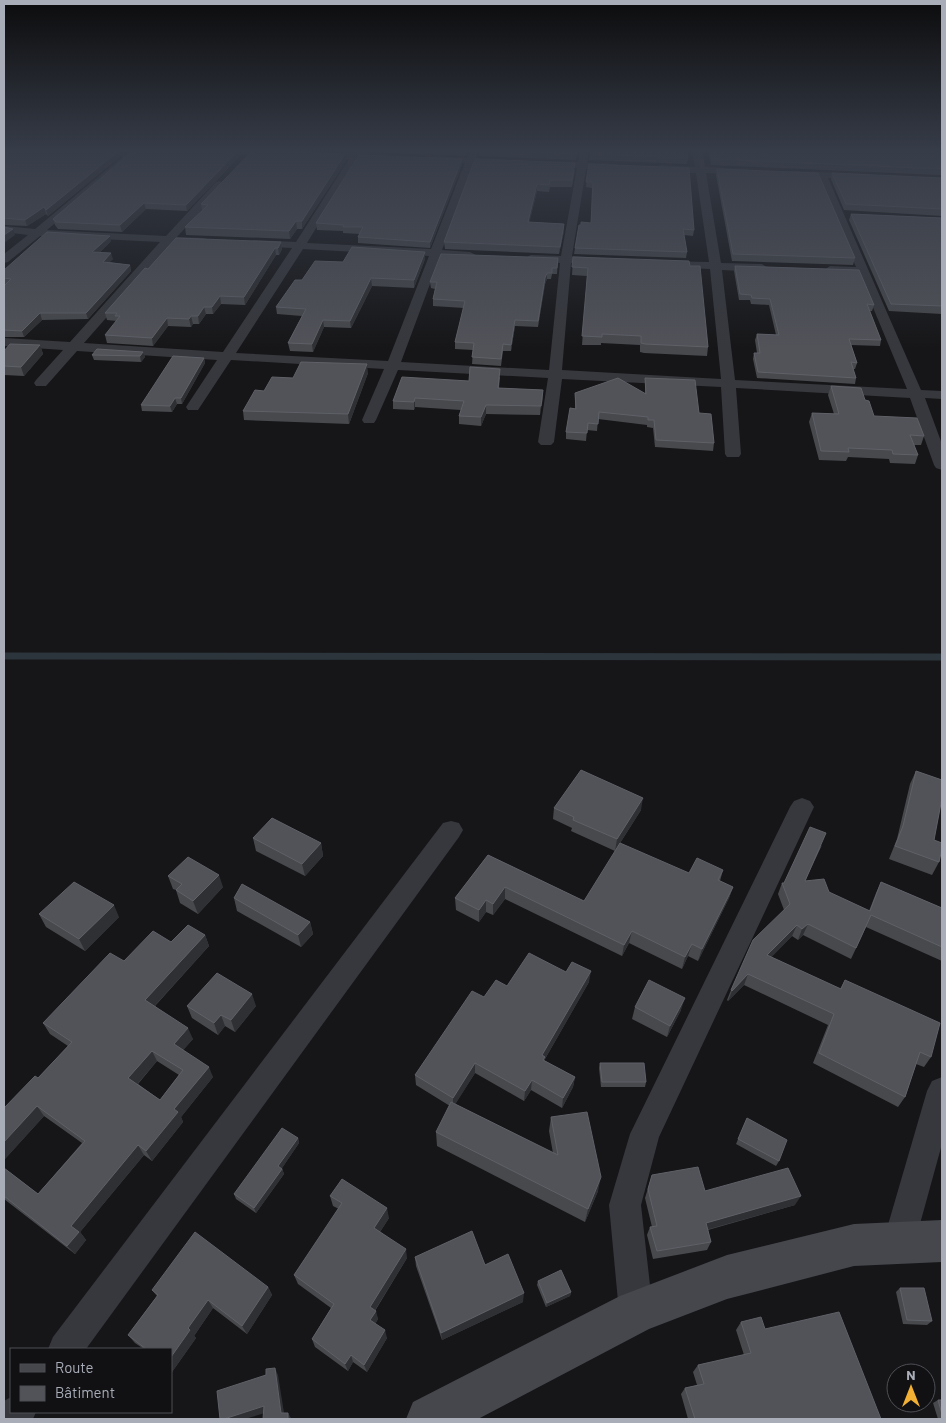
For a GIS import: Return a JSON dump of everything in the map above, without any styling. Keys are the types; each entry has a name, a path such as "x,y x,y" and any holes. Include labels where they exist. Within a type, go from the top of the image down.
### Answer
{"street":[{"path":"4,260 56,215"},
{"path":"41,383 191,215"},
{"path":"193,407 319,215"},
{"path":"369,420 393,365 450,215"},
{"path":"546,442 555,375 566,259 574,215"},
{"path":"707,215 716,267 730,383 732,454"},
{"path":"844,215 863,271 916,394 942,465"},
{"path":"4,229 64,234 216,241"},
{"path":"244,243 481,256"},
{"path":"519,257 613,262"},
{"path":"650,264 775,269"},
{"path":"814,270 863,271"},
{"path":"4,342 555,375 942,395"},
{"path":"636,1312 625,1205 644,1134 802,807"},
{"path":"65,1348 451,830"},
{"path":"900,1242 942,1091"},
{"path":"430,1419 636,1312 727,1278 854,1245 942,1241"}],"building":[{"path":"4,215 32,215 25,220 4,218"},
{"path":"57,215 130,215 120,225 56,222 53,219"},
{"path":"197,215 306,215 302,221 296,221 289,231 185,227"},
{"path":"321,215 440,215 430,242 358,237 363,227 343,227 344,225 316,223"},
{"path":"454,215 530,215 528,222 564,224 560,247 444,242"},
{"path":"591,215 693,215 694,230 683,229 687,252 575,248 579,225 581,225 581,222 591,223"},
{"path":"726,215 836,215 855,258 733,254"},
{"path":"852,215 942,218 942,306 891,304"},
{"path":"4,227 13,229 4,235"},
{"path":"47,232 110,236 92,252 111,253 103,262 130,265 86,313 40,313 22,331 4,330 4,286 11,279 4,278 4,270"},
{"path":"176,238 281,242 278,248 275,248 244,297 220,296 212,307 204,307 198,316 191,316 189,319 167,318 152,338 105,335 120,316 115,316 117,313 105,313 145,268 148,269"},
{"path":"352,247 425,252 414,280 371,278 350,321 323,320 312,344 288,343 306,309 276,307 295,280 302,280 315,261 343,262"},
{"path":"441,254 558,258 557,268 552,268 552,273 547,273 545,278 538,321 515,320 511,345 503,344 501,359 472,357 474,343 455,342 465,301 433,299 437,282 430,282"},
{"path":"573,257 689,261 690,266 700,266 708,347 645,344 641,343 641,336 602,334 602,337 582,336 588,268 572,267"},
{"path":"735,266 859,270 874,305 867,304 881,340 849,339 857,363 851,362 856,378 758,372 754,353 760,353 757,334 779,335 770,299 752,298 751,295 740,294"},
{"path":"10,344 40,345 21,367 4,366 4,351"},
{"path":"97,349 143,352 140,356 92,355"},
{"path":"173,356 204,358 181,398 175,398 170,406 141,405"},
{"path":"301,362 367,364 348,414 243,411 255,390 264,391 272,377 293,378"},
{"path":"470,367 500,369 498,388 543,390 541,406 486,405 481,417 459,416 464,401 415,398 414,402 393,401 402,377 469,381"},
{"path":"618,378 646,394 645,378 695,380 699,413 711,414 714,443 656,440 654,420 648,420 648,417 599,412 598,424 588,423 587,433 566,432 570,408 576,409 575,393"},
{"path":"831,386 861,388 865,400 869,401 874,416 917,418 924,436 910,435 918,455 893,454 892,450 848,448 849,452 821,451 812,413 839,414"},
{"path":"581,770 643,798 617,839 573,820 574,817 554,808"},
{"path":"916,771 942,780 942,798 934,840 942,843 939,862 895,846 903,826"},
{"path":"272,818 321,843 302,864 253,838"},
{"path":"810,827 826,833 805,881 824,879 829,892 870,911 881,882 942,908 942,947 871,915 856,948 808,924 802,929 797,925 767,955 841,989 845,980 940,1023 931,1057 920,1052 905,1097 819,1053 834,1014 748,974 731,990 753,940 790,904 782,883 784,883"},
{"path":"620,843 689,873 697,858 723,870 718,880 733,887 702,949 692,944 685,957 632,931 624,945 505,887 493,904 486,900 479,910 455,898 488,855 584,901"},
{"path":"188,857 219,875 193,901 176,890 182,884 168,876"},
{"path":"74,882 114,905 79,939 39,914"},
{"path":"242,884 310,922 298,935 234,898"},
{"path":"188,925 205,935 145,1000 188,1028 174,1044 209,1067 174,1109 178,1112 146,1151 138,1145 71,1226 79,1232 67,1246 4,1196 4,1168 38,1194 85,1141 37,1106 4,1142 4,1108 35,1076 38,1078 72,1042 43,1023 110,953 124,961 153,931 171,942","holes":["152,1051 183,1070 160,1100 128,1078"]},
{"path":"529,953 566,972 572,962 591,971 542,1055 545,1057 543,1060 575,1077 563,1098 532,1080 525,1091 475,1063 453,1098 415,1075 472,991 484,997 496,980 507,986"},
{"path":"217,973 252,994 231,1020 221,1015 214,1023 187,1006"},
{"path":"649,980 685,998 670,1026 635,1007"},
{"path":"600,1063 644,1063 646,1082 602,1082"},
{"path":"451,1102 558,1155 551,1117 587,1112 601,1177 588,1209 436,1132"},
{"path":"747,1118 787,1140 779,1161 738,1139"},
{"path":"282,1128 298,1138 278,1166 282,1169 254,1208 234,1194"},
{"path":"698,1167 705,1191 788,1168 801,1196 706,1223 711,1242 657,1251 650,1227 657,1226 648,1189 652,1175"},
{"path":"342,1179 387,1208 374,1228 406,1249 370,1307 376,1311 370,1320 385,1330 364,1365 351,1355 345,1364 312,1339 334,1304 294,1275 342,1203 330,1196"},
{"path":"472,1231 485,1265 508,1254 524,1293 441,1333 415,1257"},
{"path":"195,1232 268,1287 242,1326 208,1300 188,1328 190,1330 172,1356 172,1348 145,1348 128,1335 158,1295 152,1290"},
{"path":"561,1270 571,1292 547,1303 538,1281"},
{"path":"900,1288 924,1288 932,1321 907,1320"},
{"path":"839,1312 881,1419 695,1419 685,1388 704,1384 698,1365 751,1353 741,1322 761,1317 765,1329"},
{"path":"275,1368 281,1413 288,1413 288,1419 263,1419 264,1406 220,1419 217,1391 266,1375 266,1369"},
{"path":"938,1400 942,1400 942,1414"}],"waterway":[{"path":"4,656 942,657"}]}
